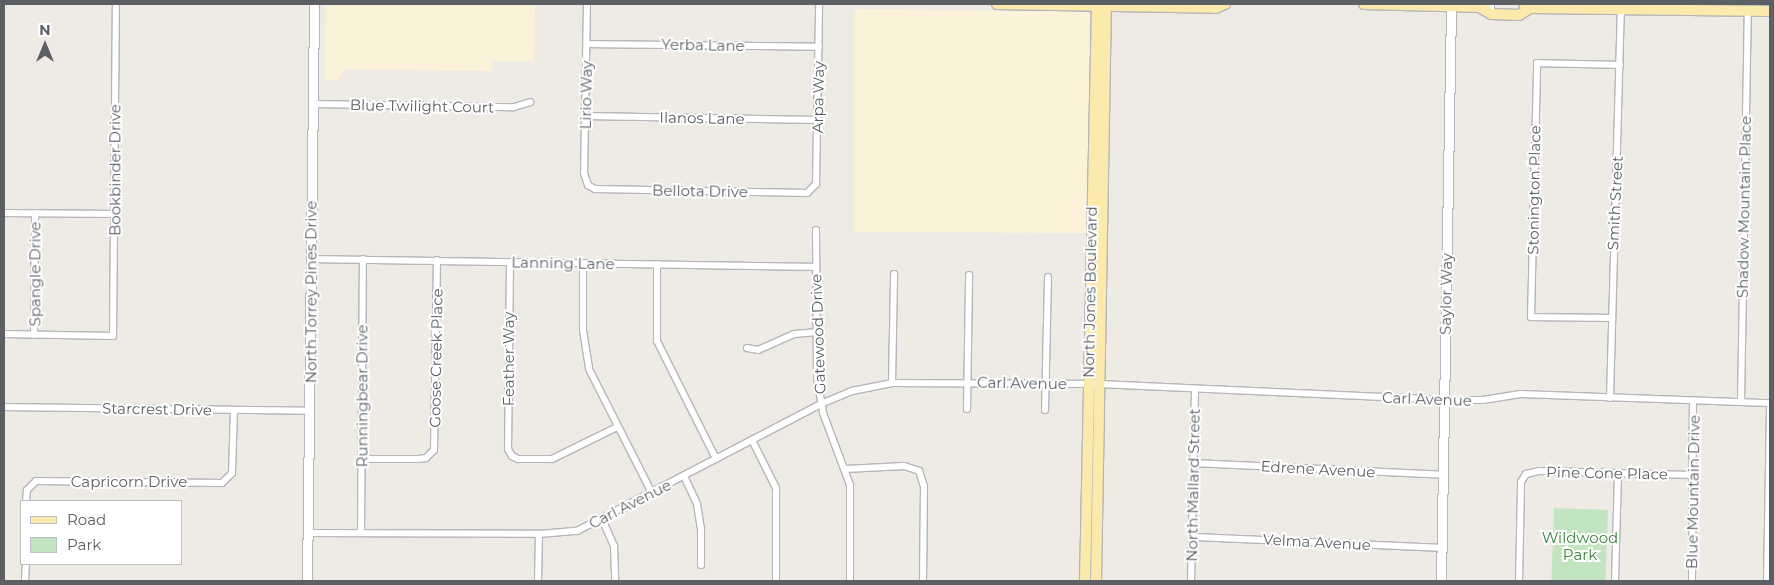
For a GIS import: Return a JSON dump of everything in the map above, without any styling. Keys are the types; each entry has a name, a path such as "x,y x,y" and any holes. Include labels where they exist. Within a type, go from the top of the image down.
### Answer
{"main road":[{"name":"North Torrey Pines Drive","path":"307,581 314,4"},
{"path":"998,4 1219,8 1225,4"},
{"path":"1364,4 1482,5 1491,9 1519,15 1527,6 1770,11"},
{"name":"North Jones Boulevard","path":"1091,577 1094,384 1093,185 1101,5"},
{"name":"North Jones Boulevard","path":"1094,384 1103,194 1101,5"},
{"name":"Saylor Way","path":"1441,581 1446,400 1451,6"},
{"path":"1094,150 1098,187 1103,194"},
{"path":"1093,185 1098,199 1098,222 1102,232"}],"street":[{"name":"Bookbinder Drive","path":"34,335 113,336 116,4"},
{"name":"Lirio Way","path":"587,4 584,173 588,185"},
{"name":"Arpa Way","path":"812,189 816,184 819,4"},
{"name":"Smith Street","path":"1610,398 1621,9"},
{"name":"Shadow Mountain Place","path":"1741,402 1748,11"},
{"name":"Yerba Lane","path":"587,44 819,47"},
{"name":"Stonington Place","path":"1611,318 1531,317 1537,63 1620,65"},
{"name":"Blue Twilight Court","path":"312,104 514,107 530,102"},
{"name":"Ilanos Lane","path":"585,116 818,120"},
{"name":"Bellota Drive","path":"588,185 595,189 682,191 807,193 812,189"},
{"path":"4,213 115,214"},
{"name":"Spangle Drive","path":"34,335 36,213"},
{"name":"Gatewood Drive","path":"816,230 815,332 821,404 846,469 851,510 850,581"},
{"name":"Lanning Lane","path":"310,259 816,267"},
{"name":"Runningbear Drive","path":"361,533 363,259"},
{"name":"Goose Creek Place","path":"362,459 418,459 430,455 435,443 437,260"},
{"name":"Feather Way","path":"510,262 508,449 512,456 518,459 552,459 617,427"},
{"path":"583,263 584,346 589,369 652,493"},
{"path":"657,264 657,341 716,459"},
{"path":"892,383 894,274"},
{"path":"968,409 969,275"},
{"path":"1045,410 1048,277"},
{"path":"748,348 758,350 794,334 815,332"},
{"path":"4,334 34,335"},
{"name":"Carl Avenue","path":"308,533 539,534 577,531 821,404 861,388 892,383 1094,384 1446,400 1482,400 1521,394 1694,402 1770,403"},
{"name":"North Mallard Street","path":"1190,581 1195,390"},
{"name":"Blue Mountain Drive","path":"1692,581 1694,402"},
{"path":"1767,581 1770,403"},
{"name":"Starcrest Drive","path":"4,407 310,411"},
{"name":"Capricorn Drive","path":"26,500 30,484 36,481 222,482 229,479 232,473 234,410"},
{"path":"752,440 776,488 776,581"},
{"name":"Edrene Avenue","path":"1193,463 1444,475"},
{"path":"846,469 904,466 919,471 924,486 922,581"},
{"name":"Pine Cone Place","path":"1519,581 1524,478 1539,472 1693,475"},
{"path":"1614,581 1618,474"},
{"path":"684,476 697,504 702,528 701,565"},
{"path":"602,519 614,546 615,581"},
{"path":"538,581 539,534"},
{"name":"Velma Avenue","path":"1192,537 1442,548"},
{"path":"26,565 26,581"}],"shaded area":[{"path":"326,4 535,4 534,61 492,61 492,71 344,69 338,80 325,81"},
{"path":"854,9 1083,12 1090,14 1087,233 854,232"}],"green space":[{"name":"Wildwood Park","path":"1554,508 1608,510 1605,581 1551,581"}]}
